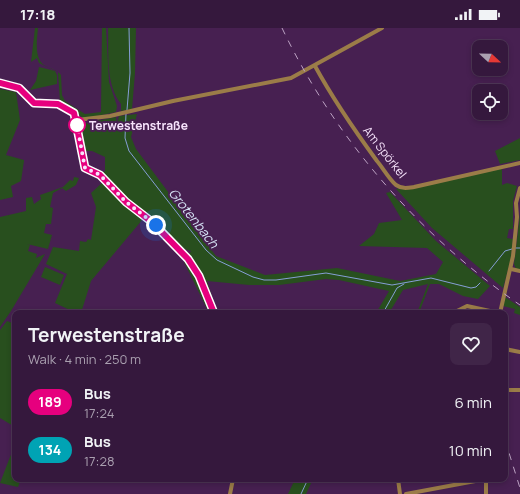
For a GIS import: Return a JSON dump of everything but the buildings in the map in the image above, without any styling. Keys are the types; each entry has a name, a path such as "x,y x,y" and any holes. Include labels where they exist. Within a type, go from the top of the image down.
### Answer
{"street":[{"path":"76,120 130,112 173,100 298,76 382,28"},
{"name":"Am Spörkel","path":"315,66 325,85 372,154 394,182 400,187 414,187 520,163"},
{"path":"0,83 19,88 34,103 56,103 74,113 85,168 100,175 126,202 152,222 188,259 199,276 213,310"},
{"path":"501,310 511,269 515,244 516,203 520,188"},
{"path":"511,269 520,271"},
{"path":"458,310 467,306 486,310"},
{"path":"508,350 520,352"},
{"path":"508,390 520,390"},
{"path":"230,494 232,482"},
{"path":"398,482 400,494"},
{"path":"406,494 470,482"},
{"path":"486,482 486,494"}],"green space":[{"path":"35,28 38,28 37,53 41,62 57,72 39,63 37,58 31,62"},
{"path":"102,28 106,28 109,82 117,106 116,112 88,118 82,117 60,102 58,72 61,75 62,95 65,101 85,114 101,112"},
{"path":"108,28 136,28 135,73 132,109 121,111 121,104 112,87 108,57"},
{"path":"39,67 55,71 57,75 57,84 30,90 36,81"},
{"path":"0,89 16,92 20,120 6,155 24,161 21,181 11,186 13,197 0,200"},
{"path":"137,114 131,137 136,149 216,256 265,275 337,268 400,281 436,274 443,262 427,248 359,246 374,234 379,223 402,220 386,193 390,192 436,241 490,286 478,299 463,296 439,284 430,284 420,310 418,310 428,284 403,290 391,310 378,310 389,291 339,280 326,279 279,285 249,285 207,281 216,310 208,310 184,262 191,251 178,247 151,216 130,202 101,173 105,171 105,157 92,151 85,151 81,127 86,123 116,117 117,123 119,116"},
{"path":"520,138 520,160 500,164 495,151"},
{"path":"502,168 502,185 507,183 517,186 513,201 513,229 509,229 507,238 513,239 511,259 503,288 432,228 396,189"},
{"path":"74,177 79,178 76,185 66,191 62,188 53,193 50,207 53,208 51,224 46,224 44,233 52,235 48,249 27,244 30,245 28,251 37,254 36,258 45,254 0,327 0,217 26,211 26,198 32,197 34,204 41,199 40,195 63,187 70,180 73,181"},
{"path":"103,182 143,219 91,281 82,310 70,310 55,303 67,274 46,264 53,247 79,251 80,241 86,242 88,239 91,240 96,207 91,193"},
{"path":"520,214 520,270 516,269 514,264"},
{"path":"45,267 64,275 60,285 41,277"},
{"path":"505,297 520,307 520,315 514,313 515,309 503,306"},
{"path":"7,321 12,323 12,425 0,418 0,330"},
{"path":"12,452 12,482 20,482 18,487 0,483"},
{"path":"294,482 312,482 306,494 288,494"}],"waterway":[{"name":"Grotenbach","path":"127,110 130,73 129,28"},
{"name":"Grotenbach","path":"126,113 125,138 129,151 206,250 217,260 253,277 264,280 276,280 326,273 392,285 431,278 471,288 476,287 480,283"},
{"path":"515,248 520,248"},
{"path":"489,271 505,251 512,249"},
{"path":"385,310 397,288 404,284"},
{"path":"301,494 307,482"}],"railway":[{"path":"282,28 303,69 327,108 354,146 383,182 414,216 448,248 483,278 520,305"},
{"path":"508,450 520,488"}],"bus line":[{"name":"189","path":"0,83 19,88 31,102 56,103 76,115 85,168 100,175 126,202 159,228 172,244 188,259 199,276 213,310"}],"place":[{"name":"Terwestenstraße","path":"77,125"}],"route":[{"path":"77,125 85,168 100,175 126,202 156,225"}]}
